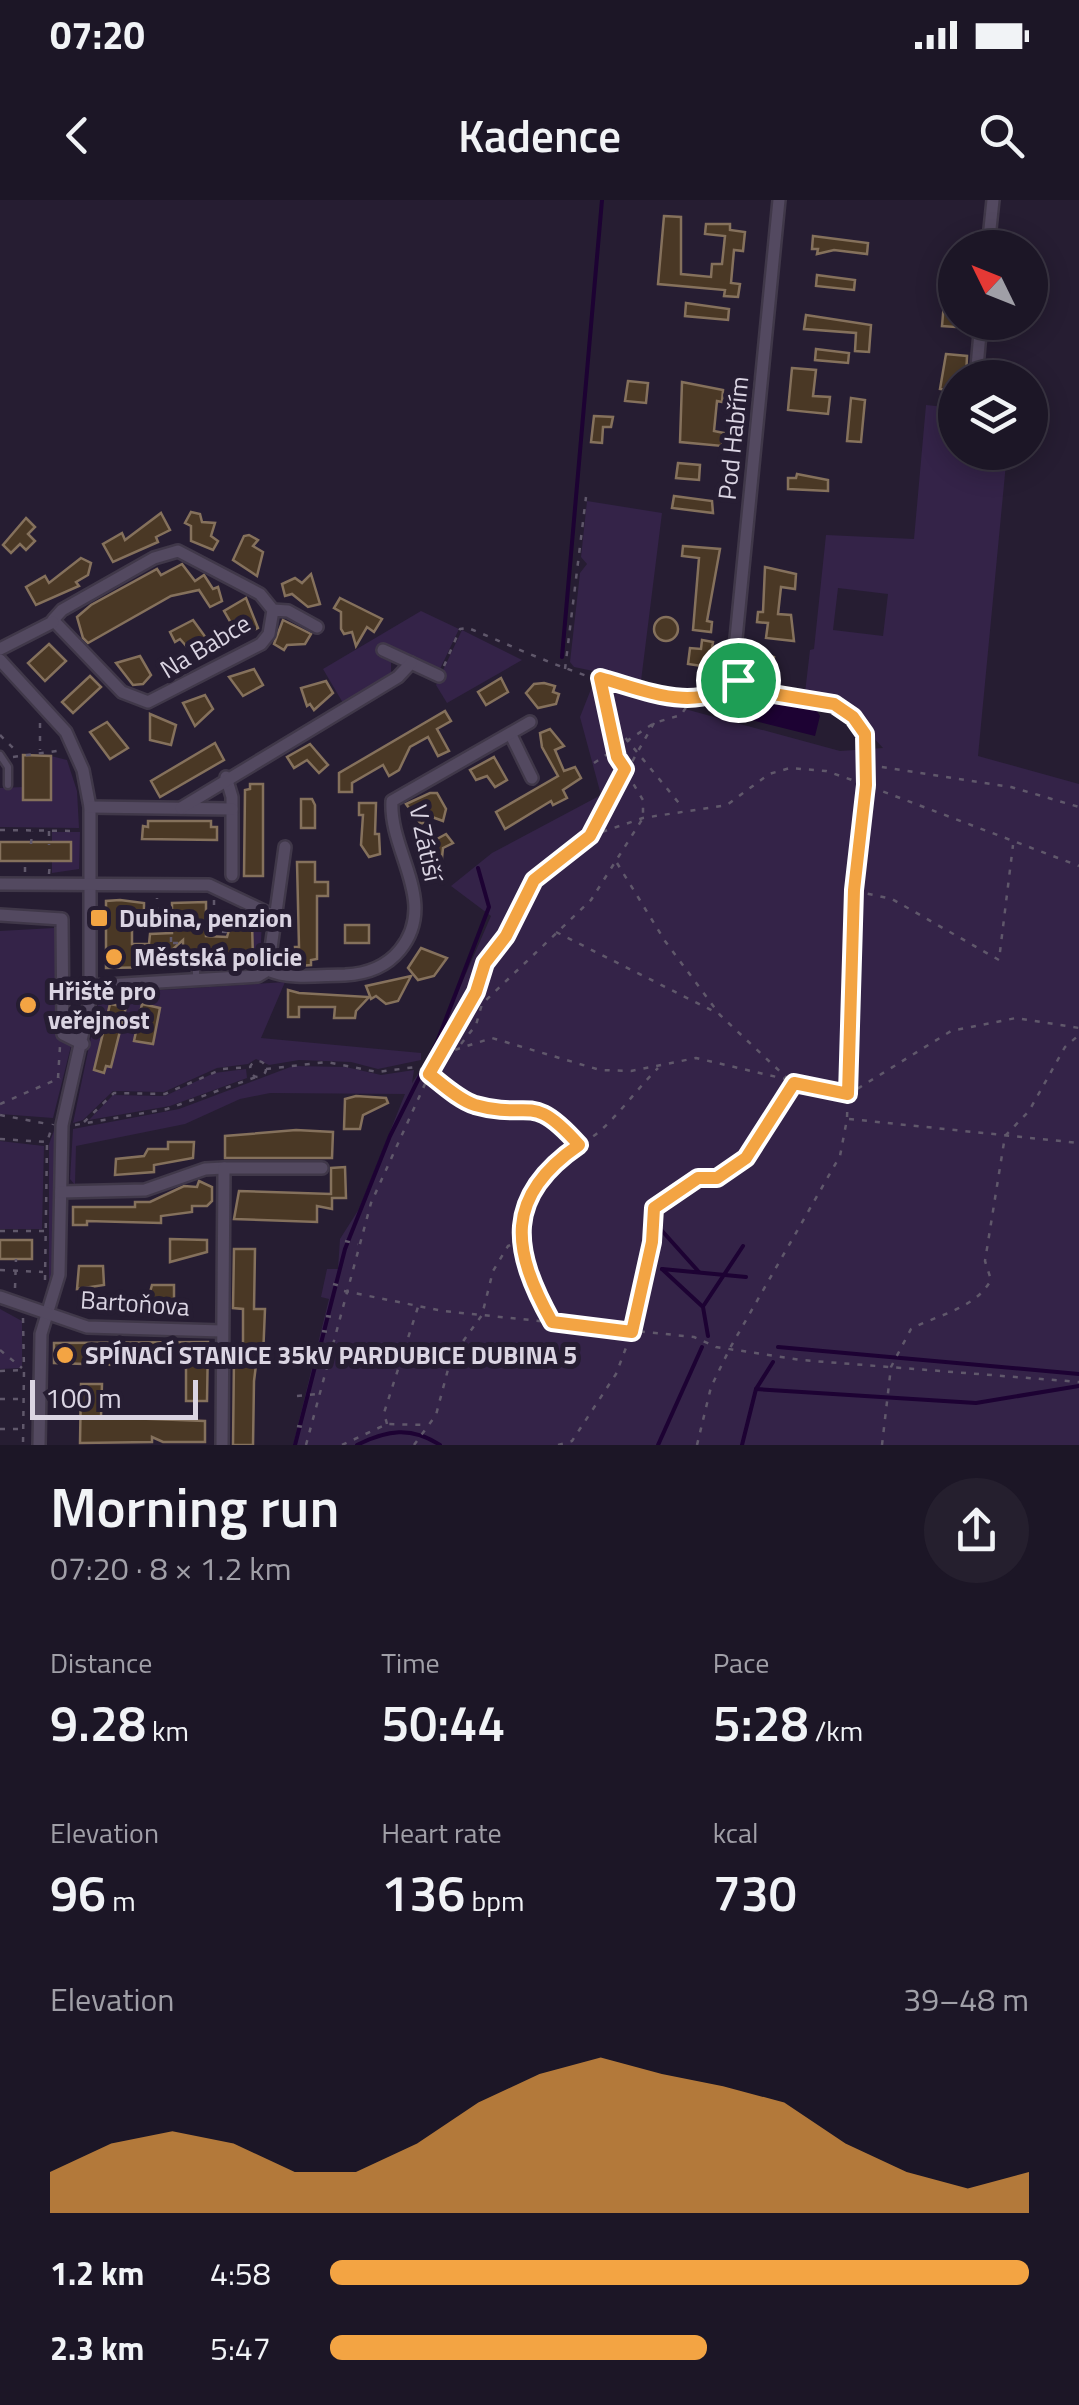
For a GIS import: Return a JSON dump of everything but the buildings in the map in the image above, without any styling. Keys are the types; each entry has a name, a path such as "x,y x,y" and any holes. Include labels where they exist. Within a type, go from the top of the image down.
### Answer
{"street":[{"name":"Pod Habřím","path":"738,680 734,658 779,200"},
{"path":"990,230 993,200"},
{"name":"Na Babce","path":"0,650 53,622 62,610 154,558 178,550 260,594 273,610 271,628 261,644 148,702 122,692 53,622"},
{"name":"Na Babce","path":"273,610 288,611 317,628"},
{"path":"383,650 439,676"},
{"name":"Bartoňova","path":"0,660 66,732 83,770 90,807 90,986 83,1044 64,1118 59,1275 41,1334 39,1445"},
{"path":"181,808 226,777 398,677 411,663"},
{"name":"V Zátiší","path":"268,970 358,974 394,957 409,934 416,907 392,802 530,722"},
{"path":"511,735 532,778"},
{"path":"226,777 232,809 232,875"},
{"path":"90,807 232,809"},
{"path":"90,986 260,975 268,970 268,917 284,847"},
{"path":"0,884 212,885 268,917"},
{"path":"0,915 55,916 63,922 63,1034 83,1044"},
{"name":"Bartoňova","path":"222,1445 224,1168"},
{"path":"61,1192 145,1190 205,1169 322,1168"},
{"name":"Bartoňova","path":"0,1297 96,1328 222,1330"}],"lane":[{"path":"0,754 7,763 8,785"},
{"path":"196,964 196,980"}],"path":[{"path":"564,670 586,497"},
{"path":"439,676 464,628 564,670 692,700 718,693 738,680 756,690 842,708 865,734 866,785 854,890 847,1119 840,1156 730,1348 711,1387 697,1445"},
{"path":"460,1045 476,1025 482,1004 591,900 643,818 643,800 616,750 600,678"},
{"path":"594,763 654,723 681,715 692,700"},
{"path":"40,752 40,714 52,730"},
{"path":"608,717 684,810"},
{"path":"590,836 654,723"},
{"path":"0,735 18,753"},
{"path":"7,763 18,753 66,753 61,741"},
{"path":"867,764 1012,788 1079,807"},
{"path":"306,1445 343,1288 370,1203 429,1073 445,1053 485,963 506,936 534,880 590,836 643,818 684,810 704,812 726,805 769,774 790,768 826,772 866,785 1079,866"},
{"path":"0,830 80,831 82,822"},
{"path":"31,844 32,830"},
{"path":"49,830 50,844"},
{"path":"854,890 892,899 999,960 1013,842"},
{"path":"25,874 26,861"},
{"path":"49,874 50,861"},
{"path":"616,862 666,941 720,1015 792,1082"},
{"path":"157,884 157,926"},
{"path":"214,894 214,932 226,932 226,918"},
{"path":"214,918 268,917"},
{"path":"129,926 172,927 171,977"},
{"path":"556,932 720,1015"},
{"path":"171,943 182,943"},
{"path":"445,1053 460,1045 492,1038 600,1070 659,1067 696,1058 848,1094 951,1031 1016,1018 1079,1028"},
{"path":"58,1080 63,1034"},
{"path":"882,1445 892,1367 911,1329 954,1312 984,1292 992,1280 985,1261 1005,1136 1028,1111 1065,1047 1079,1035"},
{"path":"82,1124 114,1093 165,1094 222,1069 250,1068 258,1060 266,1069"},
{"path":"70,1126 196,1101 256,1077 266,1069 295,1062 354,1064 377,1072 416,1067 473,1104 538,1109 556,1119 579,1145"},
{"path":"552,1322 526,1276 520,1228 530,1198 557,1160 601,1130 659,1067"},
{"path":"250,1068 256,1077"},
{"path":"0,1104 65,1075"},
{"path":"558,1445 572,1441 616,1374 632,1332 652,1242 654,1208 698,1178 717,1178 746,1158 792,1082"},
{"path":"70,1136 72,1114"},
{"path":"0,1115 50,1124 44,1292"},
{"path":"847,1119 1079,1143"},
{"path":"0,1139 47,1142"},
{"path":"0,1231 47,1231"},
{"path":"18,1231 18,1240"},
{"path":"345,1241 358,1244"},
{"path":"414,1445 445,1395 451,1358 482,1315 493,1271 508,1246 521,1241"},
{"path":"16,1259 16,1270"},
{"path":"0,1270 46,1272"},
{"path":"334,1284 418,1306 694,1337 730,1348 892,1367 1079,1382"},
{"path":"387,1424 384,1413 418,1306"},
{"path":"326,1316 332,1317"},
{"path":"22,1445 25,1326"},
{"path":"322,1331 328,1332"},
{"path":"0,1350 24,1369"},
{"path":"0,1371 24,1369"},
{"path":"297,1396 306,1392 319,1395"},
{"path":"0,1399 23,1398"},
{"path":"342,1445 387,1424 429,1425"},
{"path":"297,1426 303,1427"},
{"path":"0,1430 23,1429"}],"shaded area":[{"path":"926,405 938,406 938,470 1005,470 978,756 1079,784 1079,1445 293,1445 329,1299 321,1297 327,1269 338,1269 340,1239 359,1209 405,1094 270,1093 240,1099 185,1124 76,1146 75,1185 70,1179 73,1129 179,1109 293,1066 346,1067 381,1075 414,1070 412,1083 431,1054 491,916 451,886 492,853 601,795 580,717 593,684 840,751 883,748 843,705 805,693 810,650 814,649 826,535 914,539","holes":["838,588 888,594 883,636 833,630"]},
{"path":"587,501 662,513 641,681 574,667 570,662 580,573 587,564 581,557"},
{"path":"421,611 459,629 440,669 383,643 378,656 391,662 391,674 343,703 323,669"},
{"path":"462,630 522,660 447,703 436,685"},
{"path":"747,698 815,708 820,716 815,736 739,717"},
{"path":"51,756 67,760 77,791 79,828 0,827 0,788 23,787 23,800 42,801 52,786"},
{"path":"52,832 80,832 79,869 52,873 52,861 71,861 71,843 52,842"},
{"path":"262,919 260,965 255,971 237,971 240,960 252,960 251,923 232,923 229,929 229,920"},
{"name":"Hřiště pro veřejnost","path":"55,922 60,1034 71,1046 53,1118 0,1114 0,931 54,928"},
{"path":"285,982 261,1038 421,1053 421,1060 378,1069 351,1062 299,1060 269,1065 256,1059 248,1064 217,1068 164,1092 113,1091 83,1120 73,1123 100,994"},
{"path":"246,1069 247,1078 170,1106 89,1120 113,1095 165,1096 214,1073"},
{"path":"55,1128 52,1277 49,1290 49,1144"},
{"path":"0,1141 44,1146 42,1229 0,1229"},
{"path":"0,1309 22,1321 22,1368 0,1369"}],"waterway":[{"path":"562,657 602,200"},
{"path":"295,1445 345,1249 390,1136 437,1042 489,907 478,868"},
{"path":"646,1213 699,1272"},
{"path":"704,1305 743,1246"},
{"path":"662,1269 703,1307 708,1336"},
{"path":"662,1269 746,1277"},
{"path":"658,1445 702,1347"},
{"path":"778,1347 1079,1374"},
{"path":"742,1445 756,1389 773,1362"},
{"path":"756,1389 976,1403 1079,1386"},
{"path":"357,1445 399,1432 419,1435 440,1445"}],"place":[{"name":"Dubina, penzion","path":"99,918"},
{"name":"Městská policie","path":"114,957"},
{"name":"Hřiště pro veřejnost","path":"28,1005"},
{"name":"SPÍNACÍ STANICE 35kV PARDUBICE DUBINA 5","path":"65,1355"}],"route":[{"path":"600,678 692,700 718,693 738,680 767,693 834,704 853,717 865,734 868,757 854,890 848,1094 794,1083 769,1128 746,1158 717,1178 698,1178 654,1208 650,1224 652,1242 632,1332 552,1322 526,1276 520,1228 530,1198 557,1160 579,1145 556,1119 538,1109 473,1104 429,1074 445,1053 445,1044 476,992 485,963 506,936 534,880 590,836 625,769 617,757 600,678"}]}
